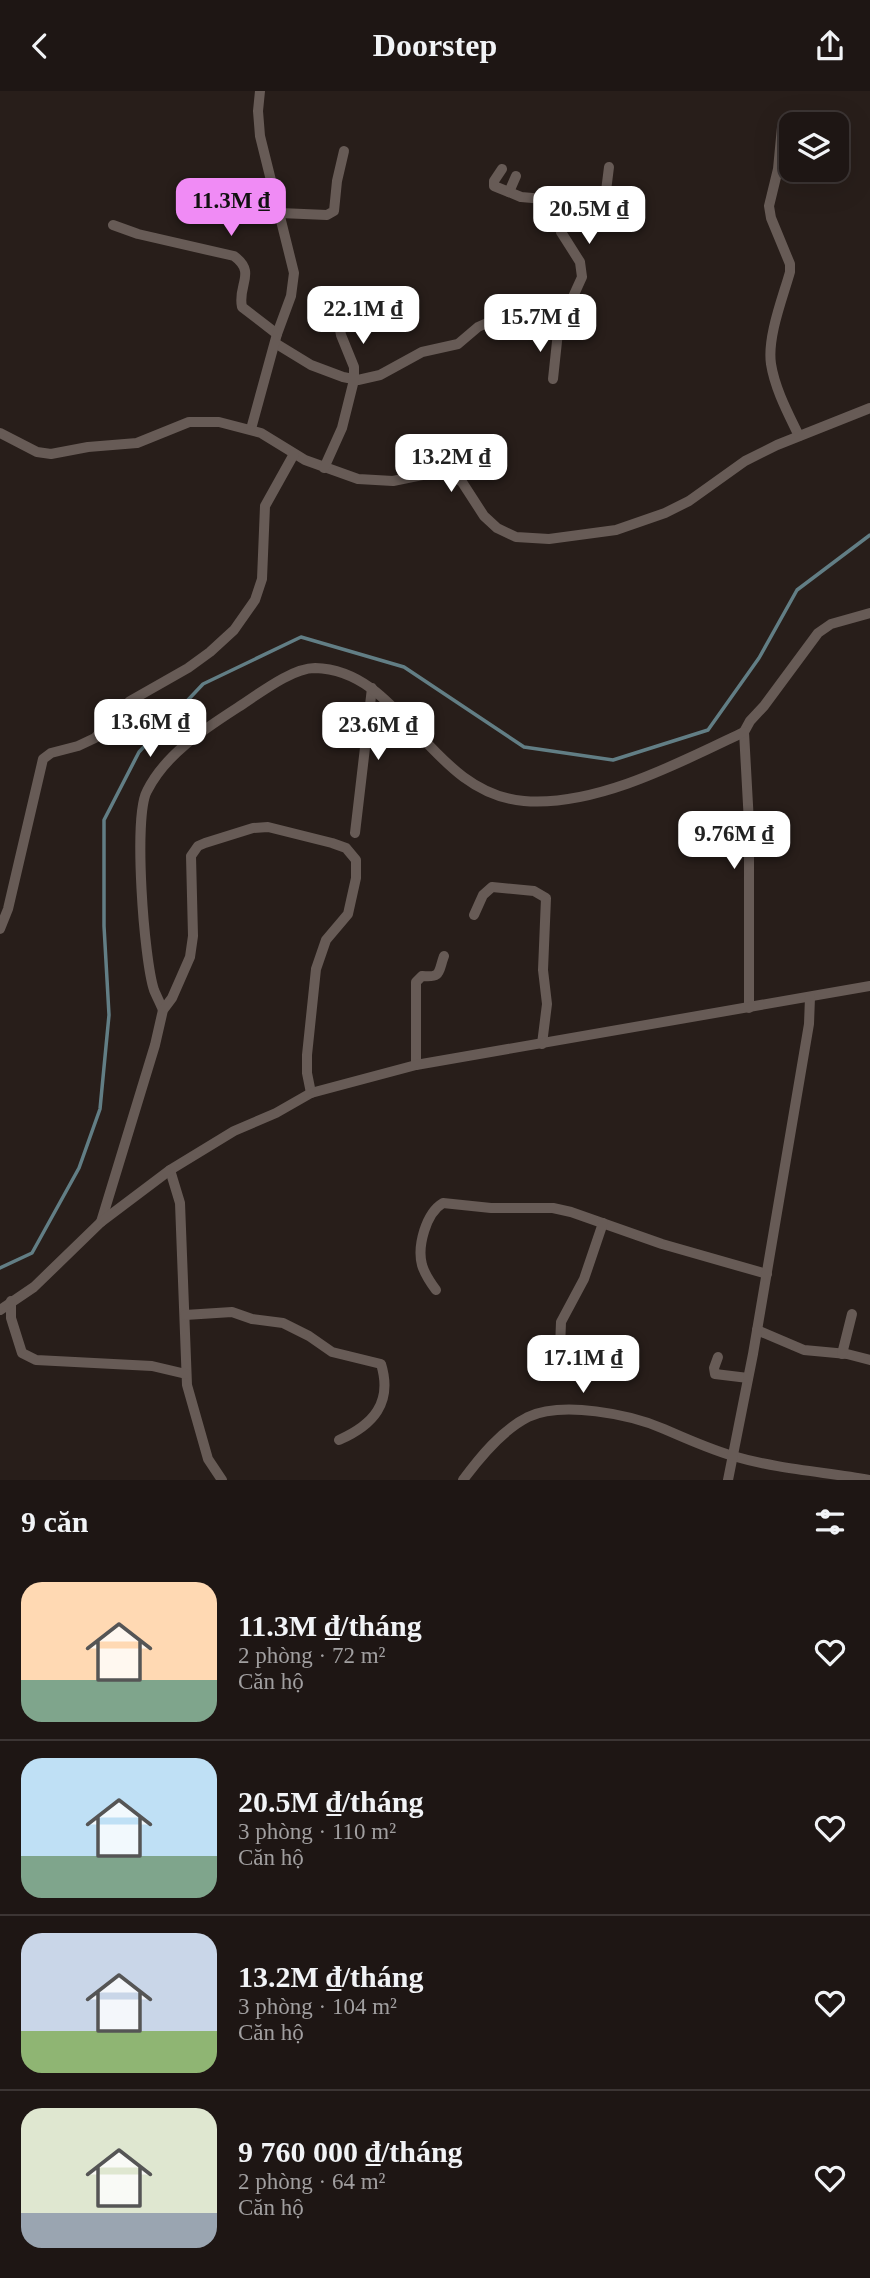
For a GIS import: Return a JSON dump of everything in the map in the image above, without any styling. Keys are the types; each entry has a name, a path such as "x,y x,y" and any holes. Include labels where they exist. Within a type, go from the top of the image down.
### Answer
{"street":[{"path":"251,429 276,338 291,296 294,273 260,136 260,91"},
{"path":"280,213 327,215 334,211 344,151"},
{"path":"779,158 769,206 771,218 790,264 790,272 771,343 771,363 777,386 799,436"},
{"path":"502,169 493,184 532,199 555,200 576,191 606,191 609,167"},
{"path":"509,192 516,176"},
{"path":"113,225 138,234 234,256 242,262 246,270 241,295 242,307 311,365 354,380 380,375 422,352 458,344 487,323 558,332 565,329 582,272 578,257 561,232 555,200"},
{"path":"324,468 342,428 354,380 354,367 341,335 337,314"},
{"path":"553,379 558,332"},
{"path":"0,433 37,452 51,454 88,447 137,443 183,423 219,422 251,429 324,468 371,481 393,481 437,473 452,474 462,482 484,516 497,528 516,537 549,539 616,530 678,508 745,461 870,408"},
{"path":"0,929 8,909 43,758 51,753 78,747 95,738 130,701 188,668 234,630 255,600 262,579 265,506 294,454"},
{"path":"749,1009 749,823 744,732 750,720 764,706 818,633 831,624 870,613"},
{"path":"163,1010 154,989 142,886 142,801 153,780 193,739 267,689 299,672 318,668 372,688 444,763 460,776 491,794 522,801 555,801 597,793 675,765 744,732"},
{"path":"355,833 372,688"},
{"path":"101,1222 155,1045 163,1010 172,998 190,957 193,924 191,856 198,846 262,827 313,837 346,848 356,860 356,878 348,914 326,940 317,962 307,1055 311,1093"},
{"path":"474,915 483,895 492,887 534,891 546,898 543,970 547,997 541,1044"},
{"path":"416,1065 416,982 422,976 438,975 444,956"},
{"path":"0,1310 34,1287 101,1222 170,1170 234,1131 276,1113 311,1093 416,1065 870,986"},
{"path":"728,1480 757,1330 809,1024 810,997"},
{"path":"170,1170 180,1203 186,1374 191,1402 208,1459 222,1480"},
{"path":"436,1290 426,1277 421,1262 421,1250 428,1221 436,1207 443,1203 491,1208 553,1208 662,1244 766,1274"},
{"path":"560,1347 561,1322 584,1279 603,1223"},
{"path":"11,1301 11,1318 22,1353 36,1360 152,1366 186,1374"},
{"path":"185,1315 232,1312 252,1319 284,1323 332,1352 381,1364 384,1383 382,1401 376,1416 339,1440"},
{"path":"842,1354 852,1314"},
{"path":"757,1330 804,1350 870,1360"},
{"path":"718,1357 715,1374 748,1378"},
{"path":"463,1480 499,1438 515,1425 528,1417 561,1409 634,1419 753,1462 870,1480"}],"waterway":[{"path":"0,1268 32,1253 79,1168 100,1109 109,1015 104,926 104,820 139,752 203,684 301,637 404,667 524,747 613,760 708,730 759,658 797,590 870,535"}]}
